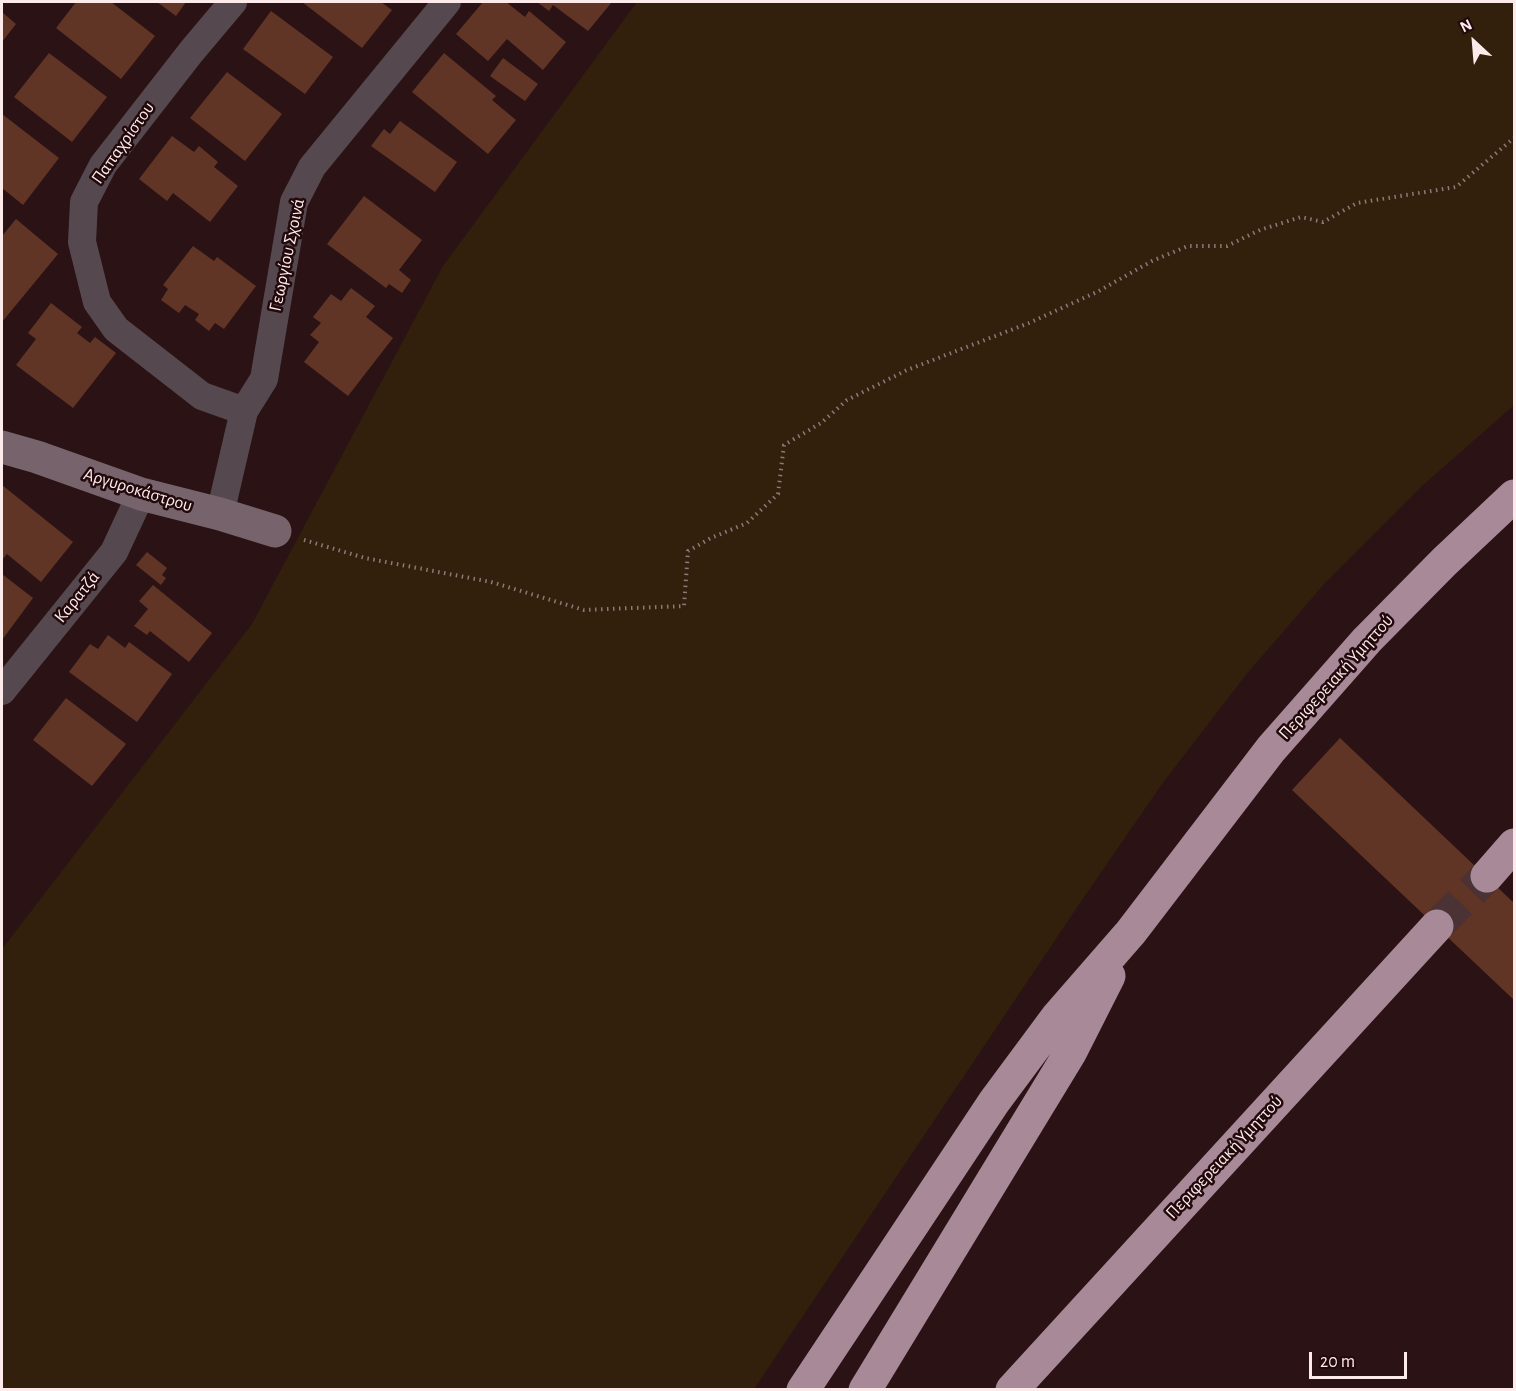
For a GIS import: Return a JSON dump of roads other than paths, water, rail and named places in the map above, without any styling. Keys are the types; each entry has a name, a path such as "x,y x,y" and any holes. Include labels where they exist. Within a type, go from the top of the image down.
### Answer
{"highway":[{"name":"Περιφερειακή Υμηττού","path":"1131,932 1271,749 1383,624 1444,562 1515,496"},
{"path":"1486,876 1515,845"},
{"name":"Περιφερειακή Υμηττού","path":"1012,1389 1437,926"},
{"path":"803,1389 994,1102 1057,1017 1131,932"},
{"path":"865,1389 1070,1053 1131,932"}],"street":[{"name":"Παπαχρίστου","path":"233,2 103,165 84,201 82,242 97,302 116,329 202,396 244,411"},
{"name":"Γεωργίου Σχοινά","path":"220,514 244,411 264,380 294,202 312,167 447,2"},
{"name":"Αργυροκάστρου","path":"2,447 141,494 275,531"},
{"name":"Καρατζά","path":"2,692 114,552 141,494"}],"tunnel":[{"path":"1437,926 1487,876"}]}
